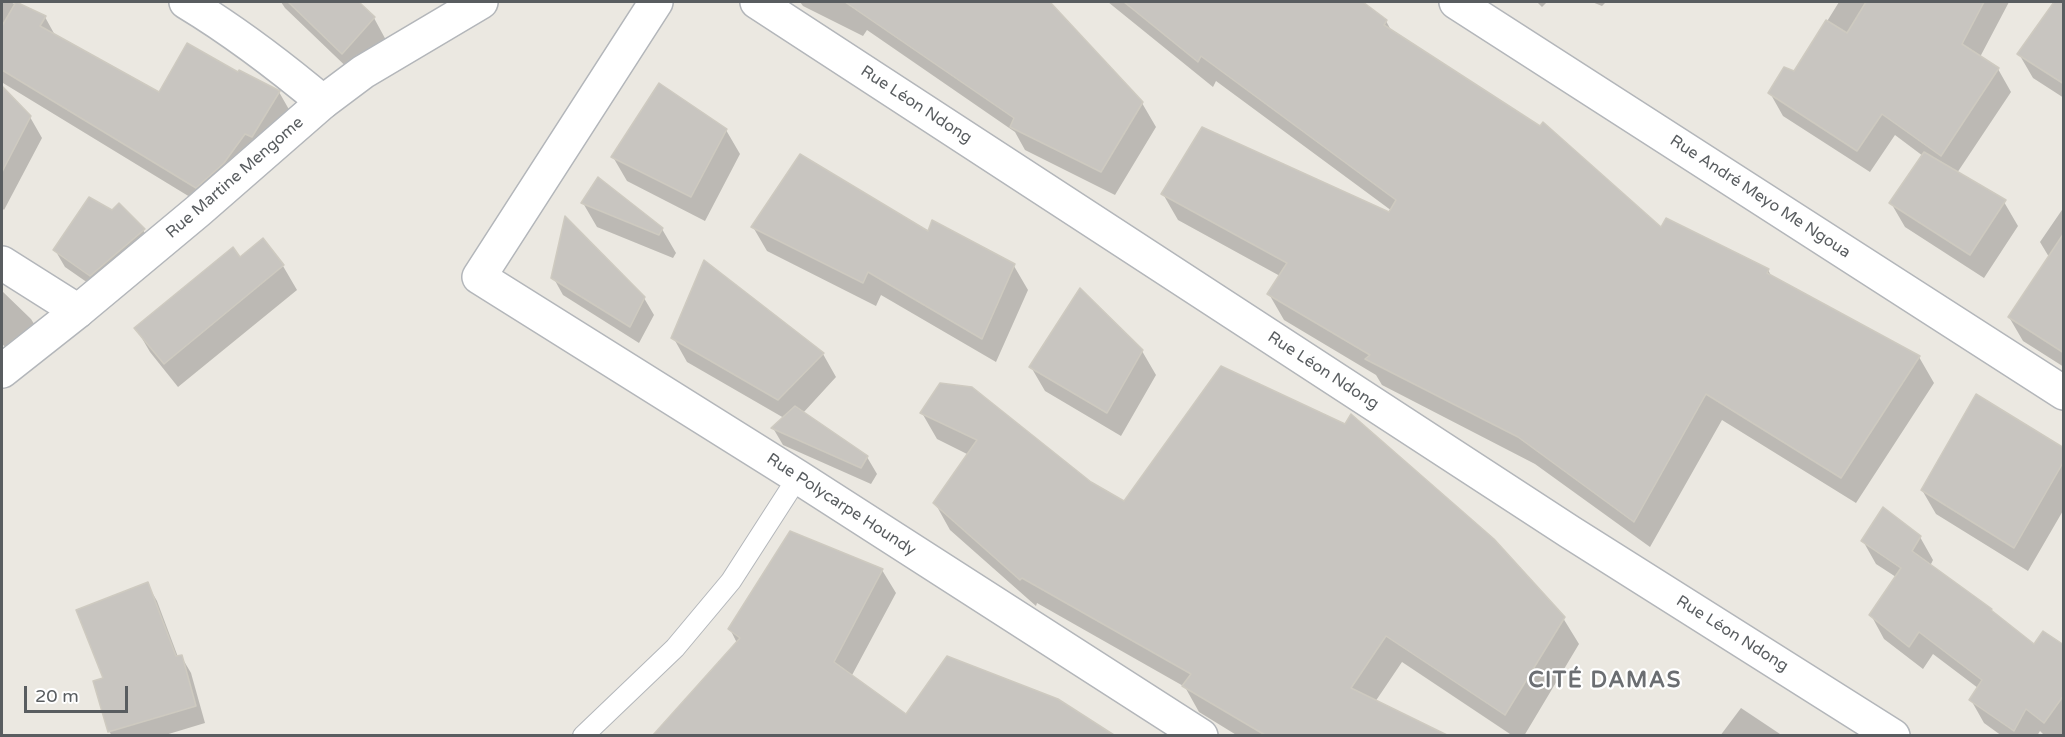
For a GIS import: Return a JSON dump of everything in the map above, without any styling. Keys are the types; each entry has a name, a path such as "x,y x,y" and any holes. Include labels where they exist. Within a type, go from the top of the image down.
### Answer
{"street":[{"path":"186,2 209,16 323,102"},
{"name":"Rue Martine Mengome","path":"2,371 198,211 323,102 363,72 481,2"},
{"name":"Rue Polycarpe Houndy","path":"656,2 479,277 798,477 1201,735"},
{"name":"Rue Léon Ndong","path":"757,2 1570,532 1893,735"},
{"name":"Rue André Meyo Me Ngoua","path":"1456,2 2064,393"},
{"path":"2,263 78,311"}],"lane":[{"path":"583,735 675,648 731,581 798,477"}],"building":[{"path":"16,2 46,16 40,26 159,92 187,43 238,72 239,70 280,91 252,137 245,134 224,163 196,188 2,70 2,26"},
{"path":"288,2 359,2 375,17 342,54"},
{"path":"845,2 1050,2 1143,102 1101,172 1010,127 1014,118"},
{"path":"1124,2 1363,2 1387,20 1384,25 1540,126 1543,122 1661,227 1666,218 1769,269 1767,273 1920,356 1841,478 1706,394 1634,522 1518,437 1365,359 1370,355 1267,294 1287,263 1161,194 1202,127 1389,212 1396,200 1201,56 1198,62"},
{"path":"1866,2 1984,2 1962,44 1999,68 1941,156 1882,114 1857,151 1768,93 1784,67 1794,71 1826,20 1847,33"},
{"path":"2054,2 2064,2 2064,84 2017,54"},
{"path":"659,83 727,129 691,197 611,157"},
{"path":"2,86 31,116 2,172"},
{"path":"1924,152 2006,200 1970,255 1889,203"},
{"path":"800,154 928,231 932,220 1015,264 982,339 868,272 863,283 751,227"},
{"path":"598,177 663,228 659,235 581,203"},
{"path":"89,197 112,210 119,203 145,229 90,276 53,250"},
{"path":"565,216 645,297 630,327 551,278"},
{"path":"2064,233 2064,353 2008,317"},
{"path":"263,238 284,265 164,364 134,328 233,247 240,257"},
{"path":"704,260 824,353 778,400 671,338"},
{"path":"1080,288 1143,350 1107,413 1029,367"},
{"path":"1221,366 1345,424 1351,414 1494,539 1565,617 1505,715 1386,636 1351,688 1447,735 1265,735 1182,686 1191,674 1022,578 1020,580 933,503 977,440 920,413 940,383 972,387 1091,482 1124,501"},
{"path":"1976,394 2064,448 2064,461 2014,548 1921,490"},
{"path":"795,406 868,456 861,468 771,428"},
{"path":"1883,507 1921,536 1912,551 1992,609 2034,644 2043,631 2064,645 2064,695 2044,723 2026,709 2014,731 1969,700 1982,680 1919,632 1909,647 1869,615 1901,568 1861,541"},
{"path":"790,531 883,569 834,662 906,714 947,656 1058,699 1114,735 653,735 740,638 728,629"},
{"path":"148,582 176,656 182,655 196,706 108,732 93,681 103,678 76,610"}],"district":[{"name":"CITÉ DAMAS","path":"1605,681"}]}
